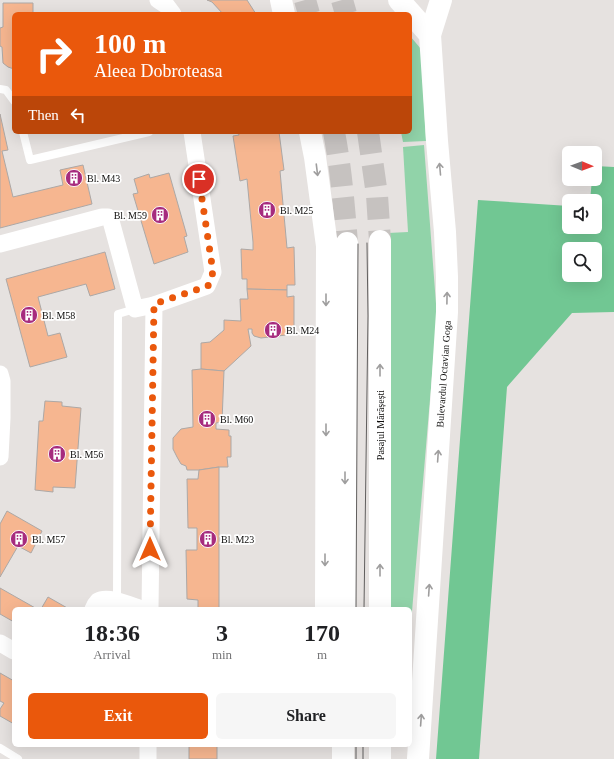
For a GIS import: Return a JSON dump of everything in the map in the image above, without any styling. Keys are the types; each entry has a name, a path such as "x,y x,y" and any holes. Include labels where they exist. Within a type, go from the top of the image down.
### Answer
{"street":[{"path":"158,0 167,6 172,12"},
{"path":"280,0 283,12"},
{"path":"399,0 410,12"},
{"name":"Bulevardul Octavian Goga","path":"418,759 447,312 445,232 430,35 440,0"},
{"path":"412,15 430,35"},
{"path":"0,244 102,217 108,217 112,221 135,309 208,286 213,272 192,134"},
{"path":"310,134 327,246 326,607"},
{"name":"Pasajul Mărășești","path":"380,242 380,607"},
{"path":"344,607 347,244"},
{"path":"150,607 154,304"},
{"path":"0,374 2,381 2,418 0,457"},
{"path":"94,607 98,602 106,599 136,607"},
{"path":"0,643 12,650"},
{"path":"148,747 148,759"},
{"path":"343,747 343,759"},
{"path":"380,747 380,759"}],"lane":[{"path":"0,89 6,90 12,98"},
{"path":"24,134 30,160 140,134"},
{"path":"117,601 118,314 135,309"},
{"path":"0,748 18,759"}],"green space":[{"path":"412,38 421,49 426,141 403,142 401,134 412,134"},
{"path":"424,145 437,317 412,611 412,607 387,607 388,233 408,232 403,147"},
{"path":"602,166 614,167 614,312 572,313 507,387 479,759 436,759 478,200 562,206 562,234 602,234 602,194 591,194 591,186 602,186"}],"building":[{"path":"207,0 247,0 255,12 221,12 212,2"},
{"path":"3,3 33,3 33,12 12,12 12,68 3,63 2,47 0,46 0,28 3,27"},
{"name":"Bl. M43","path":"0,114 8,150 2,151 13,197 63,185 60,170 83,165 92,204 0,228"},
{"name":"Bl. M25","path":"279,134 284,170 280,171 287,248 294,247 295,285 287,285 287,290 247,289 247,279 242,279 241,249 253,250 253,242 247,179 240,181 233,136"},
{"name":"Bl. M59","path":"169,173 187,236 184,237 188,252 154,264 133,194 138,193 134,179 149,174 150,178"},
{"name":"Bl. M58","path":"105,252 115,289 90,296 86,284 38,297 48,336 60,333 67,357 30,367 6,279"},
{"name":"Bl. M24","path":"247,289 287,290 287,297 294,296 294,331 286,331 286,335 261,338 254,336 252,329 248,329 251,346 224,371 201,369 201,343 210,342 224,330 224,320 241,321 240,299 248,299"},
{"name":"Bl. M60","path":"201,369 224,371 222,422 216,423 216,429 229,430 229,436 231,436 231,457 227,457 228,467 187,470 186,466 181,464 173,449 173,438 181,429 193,427 192,370"},
{"name":"Bl. M56","path":"45,401 62,402 62,406 81,408 75,488 53,487 53,492 35,490 39,421 43,421"},
{"name":"Bl. M23","path":"219,467 219,607 198,607 198,600 187,599 186,550 197,550 197,528 188,528 187,479 198,479 199,470"},
{"name":"Bl. M57","path":"7,511 42,531 31,553 18,546 0,577 0,524"},
{"path":"0,588 33,607 12,607 12,621 0,614"},
{"path":"48,597 66,607 42,607"},
{"path":"0,673 12,680 12,723 0,716 0,709 4,703 0,701"},
{"path":"189,747 217,747 217,759 189,759"}],"tunnel":[{"path":"305,0 308,12"},
{"path":"342,0 345,12"},
{"path":"334,134 347,243"},
{"path":"368,134 377,195 380,241"}],"tram line":[{"path":"364,607 368,316 367,243"},
{"path":"356,607 358,244"},
{"path":"356,747 356,759"},
{"path":"363,747 363,759"}],"place":[{"name":"Bl. M43","path":"74,178"},
{"name":"Bl. M25","path":"267,210"},
{"name":"Bl. M59","path":"160,215"},
{"name":"Bl. M58","path":"29,315"},
{"name":"Bl. M24","path":"273,330"},
{"name":"Bl. M60","path":"207,419"},
{"name":"Bl. M56","path":"57,454"},
{"name":"Bl. M57","path":"19,539"},
{"name":"Bl. M23","path":"208,539"}],"route":[{"path":"150,549 154,304 208,286 211,280 213,272 199,179"}]}
